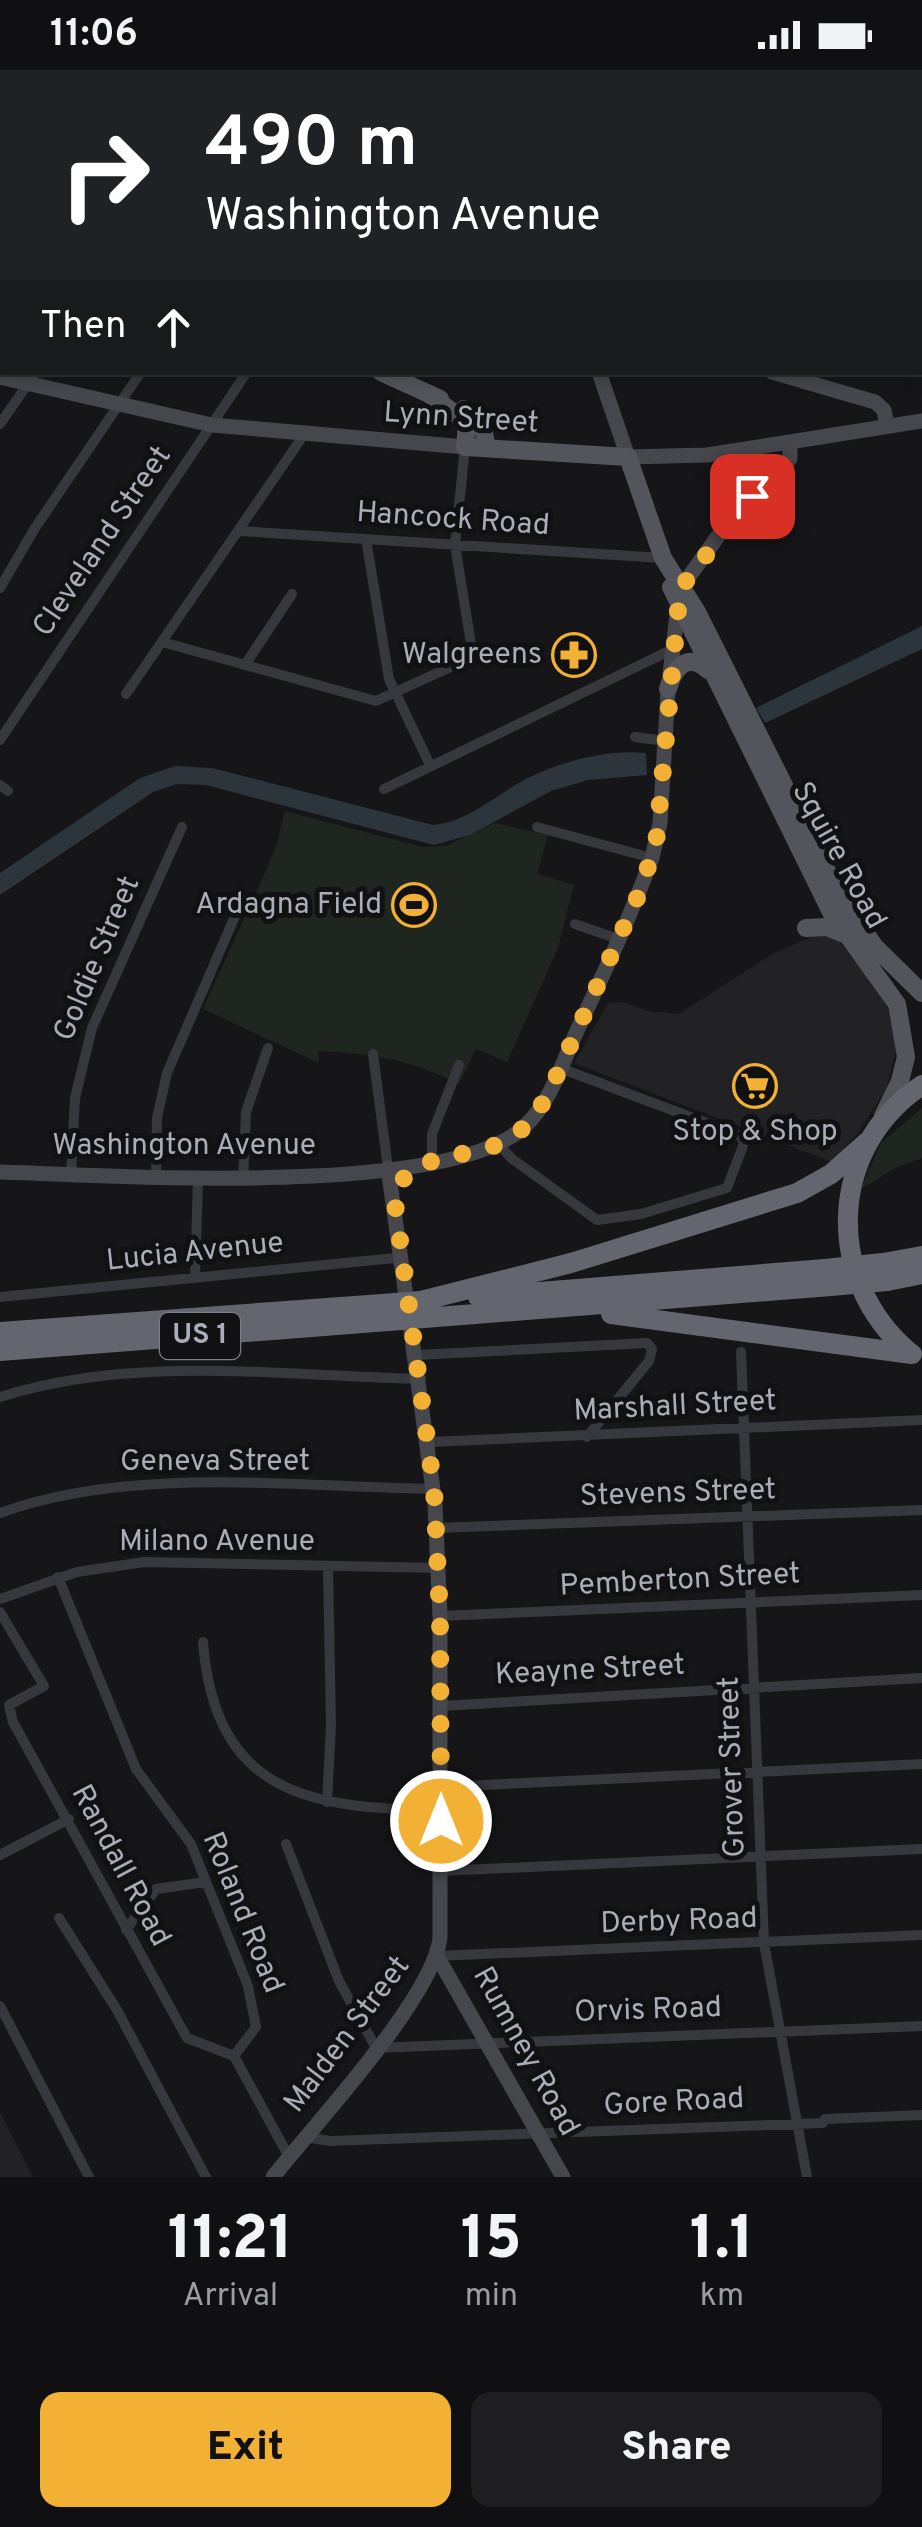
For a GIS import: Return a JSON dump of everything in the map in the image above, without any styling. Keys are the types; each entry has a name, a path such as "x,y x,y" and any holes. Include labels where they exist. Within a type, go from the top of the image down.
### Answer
{"highway":[{"path":"423,1309 797,1192 824,1179 870,1139 922,1084"},
{"path":"870,1139 849,1194 849,1252 868,1305 917,1358"},
{"name":"US 1","path":"886,1272 922,1256"},
{"name":"US 1","path":"0,1352 398,1311 886,1272 922,1274"},
{"path":"551,1299 917,1358"},
{"name":"US 1","path":"0,1332 398,1311"}],"main road":[{"path":"387,375 476,418 485,431 487,448"},
{"path":"432,397 467,422 465,447"},
{"name":"Lynn Street","path":"465,447 628,457"},
{"path":"628,457 678,596"},
{"name":"Squire Road","path":"678,596 712,676 846,935 890,990 905,1032 902,1075 870,1139"},
{"name":"Squire Road","path":"678,596 697,612 846,906 875,947 922,993"},
{"path":"668,689 672,673 682,664 700,664 712,676"},
{"path":"806,928 828,927 846,935"}],"street":[{"path":"0,588 139,375"},
{"name":"Cleveland Street","path":"0,740 245,375"},
{"path":"600,375 628,457"},
{"path":"783,375 873,400 883,408 887,426"},
{"name":"Lynn Street","path":"0,377 32,378 118,406 212,426 465,447"},
{"path":"0,424 32,378"},
{"name":"Lynn Street","path":"628,457 707,455 922,421"},
{"path":"126,694 303,436"},
{"path":"678,596 734,514 790,459 790,444"},
{"path":"162,642 376,701 471,656 456,545 465,447"},
{"name":"Hancock Road","path":"239,531 663,558"},
{"path":"366,540 395,695 430,765"},
{"path":"245,666 292,594"},
{"name":"Washington Avenue","path":"0,1172 244,1180 388,1168 499,1144 534,1116 560,1068 652,858 660,823 678,596"},
{"path":"384,789 671,650"},
{"path":"634,737 665,741"},
{"name":"Goldie Street","path":"71,1174 74,1098 87,1043 182,827"},
{"path":"537,827 652,858"},
{"path":"156,1177 158,1118 166,1072 239,907"},
{"path":"574,924 618,939"},
{"path":"244,1180 246,1112 268,1048"},
{"name":"Malden Street","path":"273,2177 422,1987 438,1956 442,1871 440,1616 434,1489 421,1380 398,1257 373,1054"},
{"path":"394,1202 404,1175 426,1162 432,1134 458,1065"},
{"path":"499,1144 511,1158 597,1220 641,1214 724,1190 744,1143 740,1136 560,1068"},
{"path":"195,1278 198,1179"},
{"name":"Lucia Avenue","path":"0,1298 398,1257"},
{"path":"417,1355 648,1343 652,1349 650,1361 587,1436"},
{"name":"Grover Street","path":"741,1352 764,1943 807,2177"},
{"path":"0,1397 56,1382 136,1372 421,1380"},
{"name":"Marshall Street","path":"430,1442 922,1420"},
{"name":"Geneva Street","path":"0,1513 62,1494 118,1486 434,1489"},
{"name":"Stevens Street","path":"436,1528 922,1510"},
{"name":"Milano Avenue","path":"0,1599 58,1577 144,1562 439,1568"},
{"path":"326,1802 331,1725 328,1568"},
{"name":"Roland Road","path":"58,1577 136,1769 185,1834 256,2008 256,2027 234,2056"},
{"name":"Pemberton Street","path":"440,1616 922,1595"},
{"name":"Randall Road","path":"0,1612 44,1687 10,1704 9,1712 187,2038 234,2056"},
{"path":"202,1642 209,1690 238,1755 249,1767 326,1802 440,1810"},
{"name":"Keayne Street","path":"440,1706 922,1678"},
{"path":"441,1787 922,1764"},
{"path":"0,1856 69,1819"},
{"path":"286,1844 339,1980 376,2048"},
{"path":"442,1871 922,1849"},
{"path":"126,1930 156,1889 206,1882"},
{"path":"60,1918 117,2010 206,2177"},
{"name":"Derby Road","path":"438,1956 922,1935"},
{"name":"Rumney Road","path":"438,1956 563,2177"},
{"path":"0,2006 89,2177"},
{"name":"Orvis Road","path":"376,2048 922,2026"},
{"path":"234,2056 289,2157"},
{"name":"Gore Road","path":"306,2138 330,2141 798,2124 922,2115"}],"shaded area":[{"path":"922,626 922,649 765,723 756,708"},
{"path":"646,753 647,775 588,780 551,791 470,835 434,845 206,785 177,784 153,792 0,895 0,873 140,778 175,766 212,768 433,825 469,814 524,780 552,768 599,755"},
{"path":"285,811 422,847 446,846 495,823 548,835 537,874 574,885 558,948 507,1062 476,1049 459,1084 424,1069 374,1056 318,1051 319,1063 203,1009 275,850"},
{"path":"820,933 836,938 882,995 893,1020 897,1048 886,1089 856,1136 832,1162 574,1063 608,1003 624,1002 648,1011 679,1014 772,954"},
{"path":"922,1108 922,1158 897,1167 861,1189 881,1143"},
{"path":"0,2112 33,2177 0,2177"}],"place":[{"name":"Walgreens","path":"574,655"},
{"name":"Ardagna Field","path":"414,905"},
{"name":"Stop & Shop","path":"755,1086"}],"route":[{"path":"441,1821 440,1616 434,1489 394,1196 404,1175 420,1163 478,1151 514,1136 534,1116 551,1088 638,896 656,844 671,650 680,589 728,521 752,496"}]}
